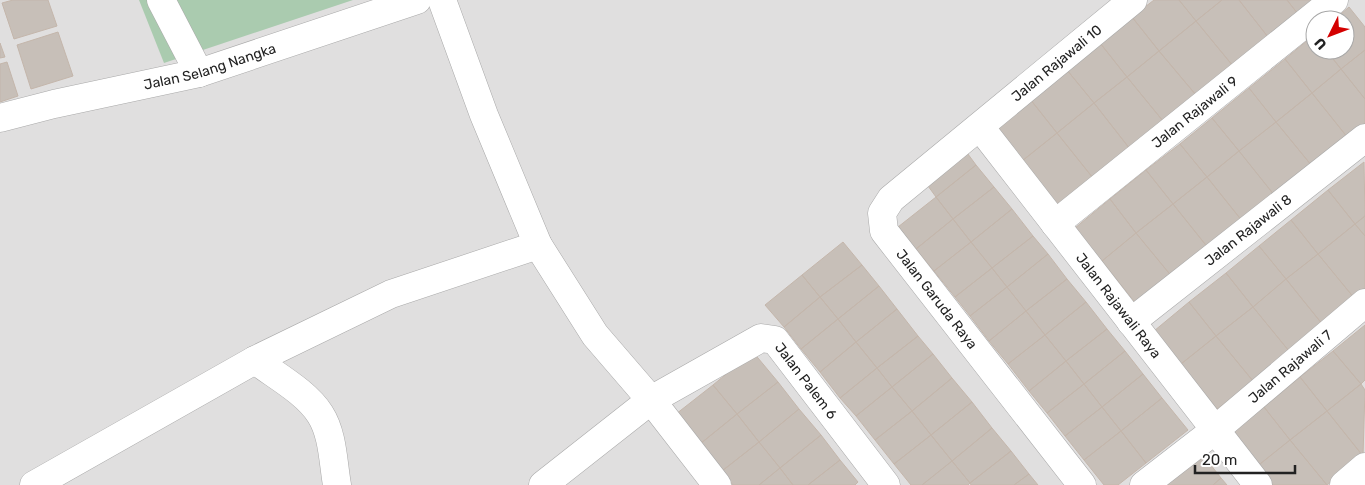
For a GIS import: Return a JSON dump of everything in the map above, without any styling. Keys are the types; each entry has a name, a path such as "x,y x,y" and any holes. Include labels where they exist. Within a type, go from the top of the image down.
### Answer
{"street":[{"path":"161,0 199,73"},
{"name":"Jalan Selang Nangka","path":"0,118 199,73 417,0"},
{"path":"442,0 484,115 538,245 595,336 651,400 717,485"},
{"name":"Jalan Rajawali 10","path":"980,127 1133,0"},
{"name":"Jalan Rajawali 9","path":"1055,224 1334,0"},
{"name":"Jalan Rajawali Raya","path":"980,127 1258,485"},
{"name":"Jalan Garuda Raya","path":"980,127 891,199 882,213 884,231 1082,485"},
{"name":"Jalan Rajawali 8","path":"1131,322 1365,138"},
{"path":"34,485 255,360 391,294 538,245"},
{"name":"Jalan Rajawali 7","path":"1144,485 1215,430 1365,303"},
{"name":"Jalan Palem 6","path":"544,485 651,400 760,338 775,340 886,485"},
{"path":"255,360 307,400 320,414 328,432 337,485"},
{"path":"1344,485 1365,468"}],"shaded area":[{"path":"0,0 1365,0 1365,485 0,485"}],"green space":[{"path":"139,0 353,0 164,63"}],"building":[{"path":"13,0 48,0 57,26 14,39 2,3"},
{"path":"1154,0 1179,0 1196,21 1159,51 1132,17"},
{"path":"1179,0 1222,0 1196,21"},
{"path":"1222,0 1239,0 1268,37 1233,66 1196,21"},
{"path":"1239,0 1287,0 1298,14 1268,37"},
{"path":"1287,0 1315,0 1298,14"},
{"path":"1355,14 1365,27 1365,50 1355,58"},
{"path":"1132,17 1159,51 1127,77 1100,43"},
{"path":"1196,21 1233,66 1196,95 1159,51"},
{"path":"58,32 73,76 31,89 17,45"},
{"path":"1305,42 1305,60 1334,60 1341,69 1312,93 1285,59"},
{"path":"0,43 5,57 0,58"},
{"path":"1100,43 1127,77 1094,103 1067,70"},
{"path":"1365,50 1365,99 1341,69 1355,60"},
{"path":"1159,51 1196,95 1163,121 1127,77"},
{"path":"1285,59 1312,93 1276,122 1249,88"},
{"path":"1334,60 1352,60 1341,69"},
{"path":"7,62 18,96 0,102 0,64"},
{"path":"1341,69 1365,99 1365,124 1348,138 1312,93"},
{"path":"1067,70 1094,103 1057,133 1030,99"},
{"path":"1127,77 1163,121 1130,149 1094,103"},
{"path":"1249,88 1276,122 1239,151 1212,118"},
{"path":"1312,93 1348,138 1312,166 1276,122"},
{"path":"1030,99 1057,133 1022,161 995,128"},
{"path":"1094,103 1130,149 1093,178 1057,133"},
{"path":"1212,118 1239,151 1207,177 1180,144"},
{"path":"1276,122 1312,166 1275,196 1239,151"},
{"path":"1057,133 1093,178 1058,206 1022,161"},
{"path":"1180,144 1207,177 1173,204 1146,170"},
{"path":"962,146 976,165 936,197 923,179"},
{"path":"1239,151 1275,196 1243,222 1207,177"},
{"path":"1364,162 1365,216 1355,224 1328,190"},
{"path":"976,165 994,187 953,219 936,197"},
{"path":"1146,170 1173,204 1136,233 1110,199"},
{"path":"1207,177 1243,222 1209,249 1173,204"},
{"path":"994,187 1012,209 971,242 953,219"},
{"path":"1328,190 1355,224 1318,254 1291,220"},
{"path":"936,197 953,219 916,249 898,227"},
{"path":"1110,199 1136,233 1102,261 1075,228"},
{"path":"1173,204 1209,249 1173,278 1136,233"},
{"path":"1012,209 1033,236 992,268 971,242"},
{"path":"1365,216 1365,236 1355,224"},
{"path":"953,219 971,242 934,271 916,249"},
{"path":"1291,220 1318,254 1286,279 1259,246"},
{"path":"1355,224 1365,236 1365,290 1355,299 1318,254"},
{"path":"1136,233 1173,278 1138,306 1102,261"},
{"path":"1033,236 1048,254 1007,287 992,268"},
{"path":"843,242 862,265 820,297 802,275"},
{"path":"971,242 992,268 955,297 934,271"},
{"path":"1259,246 1286,279 1253,307 1226,273"},
{"path":"1048,254 1067,279 1026,311 1007,287"},
{"path":"1318,254 1355,299 1323,325 1286,279"},
{"path":"862,265 879,286 838,319 820,297"},
{"path":"992,268 1007,287 970,316 955,297"},
{"path":"1226,273 1253,307 1216,336 1189,302"},
{"path":"802,275 820,297 784,327 765,305"},
{"path":"1067,279 1086,302 1045,335 1026,311"},
{"path":"1286,279 1323,325 1289,351 1253,307"},
{"path":"879,286 897,309 856,342 838,319"},
{"path":"1007,287 1026,311 989,341 970,316"},
{"path":"820,297 838,319 801,349 784,327"},
{"path":"1086,302 1107,329 1066,361 1045,335"},
{"path":"1189,302 1216,336 1181,364 1154,331"},
{"path":"1253,307 1289,351 1253,381 1216,336"},
{"path":"897,309 918,336 877,368 856,342"},
{"path":"1026,311 1045,335 1008,364 989,341"},
{"path":"838,319 856,342 820,372 801,349"},
{"path":"1365,325 1365,380 1361,384 1333,351"},
{"path":"1107,329 1125,351 1084,384 1066,361"},
{"path":"1045,335 1066,361 1029,391 1008,364"},
{"path":"918,336 933,354 892,387 877,368"},
{"path":"1216,336 1253,381 1217,409 1181,364"},
{"path":"856,342 877,368 840,398 820,372"},
{"path":"1125,351 1143,374 1102,407 1084,384"},
{"path":"1333,351 1361,384 1327,411 1300,377"},
{"path":"753,352 778,382 737,414 713,385"},
{"path":"933,354 952,378 912,411 892,387"},
{"path":"1066,361 1084,384 1047,413 1029,391"},
{"path":"877,368 892,387 856,416 840,398"},
{"path":"1143,374 1162,398 1121,431 1102,407"},
{"path":"1300,377 1327,411 1290,440 1264,407"},
{"path":"952,378 972,402 931,435 912,411"},
{"path":"778,382 799,409 759,442 737,414"},
{"path":"1084,384 1102,407 1065,436 1047,413"},
{"path":"1361,384 1365,390 1363,456 1327,411"},
{"path":"713,385 737,414 700,444 676,414"},
{"path":"892,387 912,411 875,440 856,416"},
{"path":"1162,398 1188,430 1146,463 1121,431"},
{"path":"972,402 992,428 952,461 931,435"},
{"path":"1102,407 1121,431 1084,460 1065,436"},
{"path":"1264,407 1290,440 1255,468 1228,435"},
{"path":"799,409 821,435 780,468 759,442"},
{"path":"912,411 931,435 894,464 875,440"},
{"path":"1327,411 1363,456 1327,485 1290,440"},
{"path":"737,414 759,442 722,471 700,444"},
{"path":"992,428 1011,451 970,483 952,461"},
{"path":"1121,431 1146,463 1118,485 1104,485 1084,460"},
{"path":"821,435 840,460 808,485 793,485 780,468"},
{"path":"931,435 952,461 922,485 911,485 894,464"},
{"path":"1290,440 1327,485 1269,485 1255,468"},
{"path":"759,442 780,468 759,485 733,485 722,471"},
{"path":"1011,451 1029,474 1014,485 971,485 970,483"},
{"path":"1203,455 1221,478 1213,485 1166,485"},
{"path":"840,460 858,482 855,485 808,485"},
{"path":"952,461 970,483 968,485 922,485"},
{"path":"780,468 793,485 759,485"},
{"path":"1029,474 1038,485 1014,485"},
{"path":"1221,478 1227,485 1213,485"}]}
